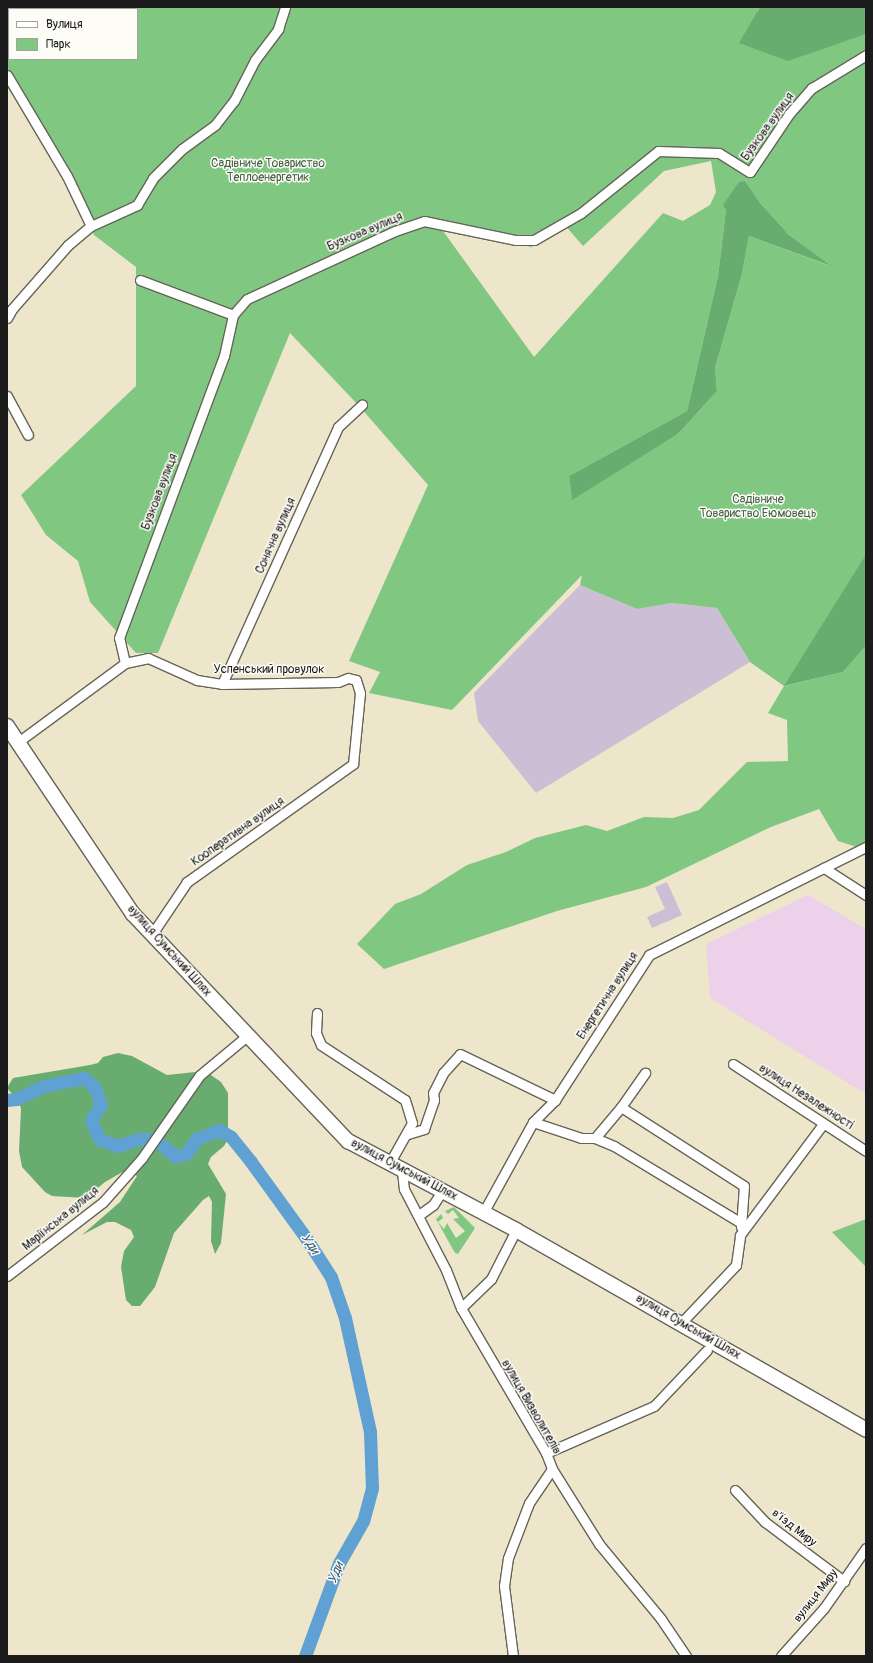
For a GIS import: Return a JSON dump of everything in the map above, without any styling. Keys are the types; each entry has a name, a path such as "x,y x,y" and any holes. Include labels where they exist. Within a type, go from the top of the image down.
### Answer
{"main road":[{"name":"вулиця Сумський Шлях","path":"7,726 133,914 348,1141 402,1171 516,1230 866,1430"}],"street":[{"path":"7,318 12,309 68,245 91,226 137,205 153,178 182,149 215,125 234,101 255,60 278,29 285,7"},
{"name":"Бузкова вулиця","path":"125,664 119,638 224,356 233,315 247,299 265,289 395,231 424,222 516,240 534,240 581,213 658,151 719,153 750,172 789,114 812,88 866,55"},
{"path":"7,75 67,176 91,226"},
{"path":"140,280 233,315"},
{"path":"7,396 28,435"},
{"name":"Сонячна вулиця","path":"222,684 338,427 362,405"},
{"name":"Успенський провулок","path":"125,664 148,658 197,680 222,684 338,682 348,678 356,680 360,693 354,764"},
{"path":"18,742 125,664"},
{"name":"Кооперативна вулиця","path":"152,934 187,882 354,764"},
{"name":"Енергетична вулиця","path":"483,1213 534,1122 554,1100 650,955 866,847"},
{"path":"824,868 866,895"},
{"path":"317,1013 316,1033 321,1045 405,1100 412,1123 408,1134 389,1164"},
{"name":"Маріїнська вулиця","path":"7,1276 104,1202 142,1158 206,1068 247,1036"},
{"path":"408,1134 424,1129 434,1100 433,1093 443,1074 460,1054 554,1100"},
{"name":"вулиця Незалежності","path":"733,1064 866,1151"},
{"path":"595,1138 621,1107 645,1073"},
{"path":"621,1107 744,1186 736,1265 681,1323"},
{"path":"534,1122 581,1138 595,1138 614,1146 741,1223"},
{"path":"740,1235 823,1124"},
{"name":"вулиця Визволителів","path":"402,1171 404,1189 419,1215 461,1308 546,1453 552,1469 599,1544 661,1620 686,1656"},
{"path":"419,1215 433,1206 442,1191"},
{"path":"461,1308 491,1279 516,1230"},
{"path":"546,1453 654,1406 707,1350"},
{"path":"513,1656 504,1586 508,1558 529,1503 552,1469"},
{"name":"в'їзд Миру","path":"735,1490 765,1522 844,1581"},
{"name":"вулиця Миру","path":"781,1656 824,1608 866,1548"}],"shaded area":[{"path":"580,585 637,609 672,603 717,608 750,662 536,793 478,721 474,693"},
{"path":"667,882 682,915 652,928 647,917 665,909 655,887"},
{"path":"808,895 866,929 866,1094 710,998 706,944"}],"green space":[{"path":"7,7 760,7 757,11 854,37 866,34 866,554 785,686 843,672 866,646 866,850 838,841 819,809 771,827 646,887 557,911 384,969 357,944 395,904 421,894 467,865 506,852 535,838 586,825 607,831 644,817 673,818 699,810 747,762 788,761 787,720 768,713 784,686 750,662 717,608 672,603 637,609 580,585 582,575 452,710 369,693 380,672 349,661 428,485 360,407 290,333 158,653 136,653 90,602 78,561 46,535 21,495 136,386 136,267 94,235 75,179 7,69 8,52 8,60 138,60 138,8 8,8 8,22","holes":["711,161 716,192 710,205 683,221 663,213 534,357 443,231 532,247 563,223 583,246 664,171","745,181 761,204 787,233 830,266 749,236 742,274 715,368 717,391 678,434 572,499 569,476 687,411 718,276 726,210"]},
{"path":"760,7 866,7 866,34 788,61 739,43"},
{"path":"745,181 761,204 788,234 831,266 749,236 742,274 715,368 717,391 678,434 572,500 569,476 687,411 718,276 726,210 723,205 739,182"},
{"path":"866,554 866,646 843,672 784,686"},
{"path":"118,1053 132,1056 167,1075 205,1071 221,1082 228,1093 228,1139 224,1146 211,1157 208,1164 226,1194 221,1243 215,1254 211,1241 212,1202 209,1196 203,1200 174,1233 155,1287 140,1306 132,1306 126,1300 121,1267 124,1251 134,1237 131,1230 115,1222 107,1222 82,1235 120,1202 137,1176 126,1170 105,1182 86,1198 52,1196 45,1192 22,1167 19,1151 21,1109 19,1102 7,1088 13,1078 90,1065 98,1063 103,1057"},
{"path":"454,1207 475,1228 458,1254 455,1253 436,1219 441,1214 443,1218 438,1222 444,1229 447,1223 456,1238 465,1231 453,1219 459,1218 453,1210 448,1214 445,1211"},
{"path":"866,1219 866,1267 832,1232"}],"waterway":[{"name":"Уди","path":"7,1100 16,1099 44,1086 84,1078 95,1088 101,1105 91,1120 99,1139 117,1146 139,1139 155,1139 175,1156 186,1154 196,1139 219,1130 231,1137 251,1162 306,1238 331,1277 345,1318 370,1432 372,1488 363,1521 339,1563 305,1656"}],"park label":[{"name":"Садівниче Товариство Теплоенергетик","path":"268,171"},
{"name":"Садівниче Товариство Еюмовець","path":"758,507"}]}
